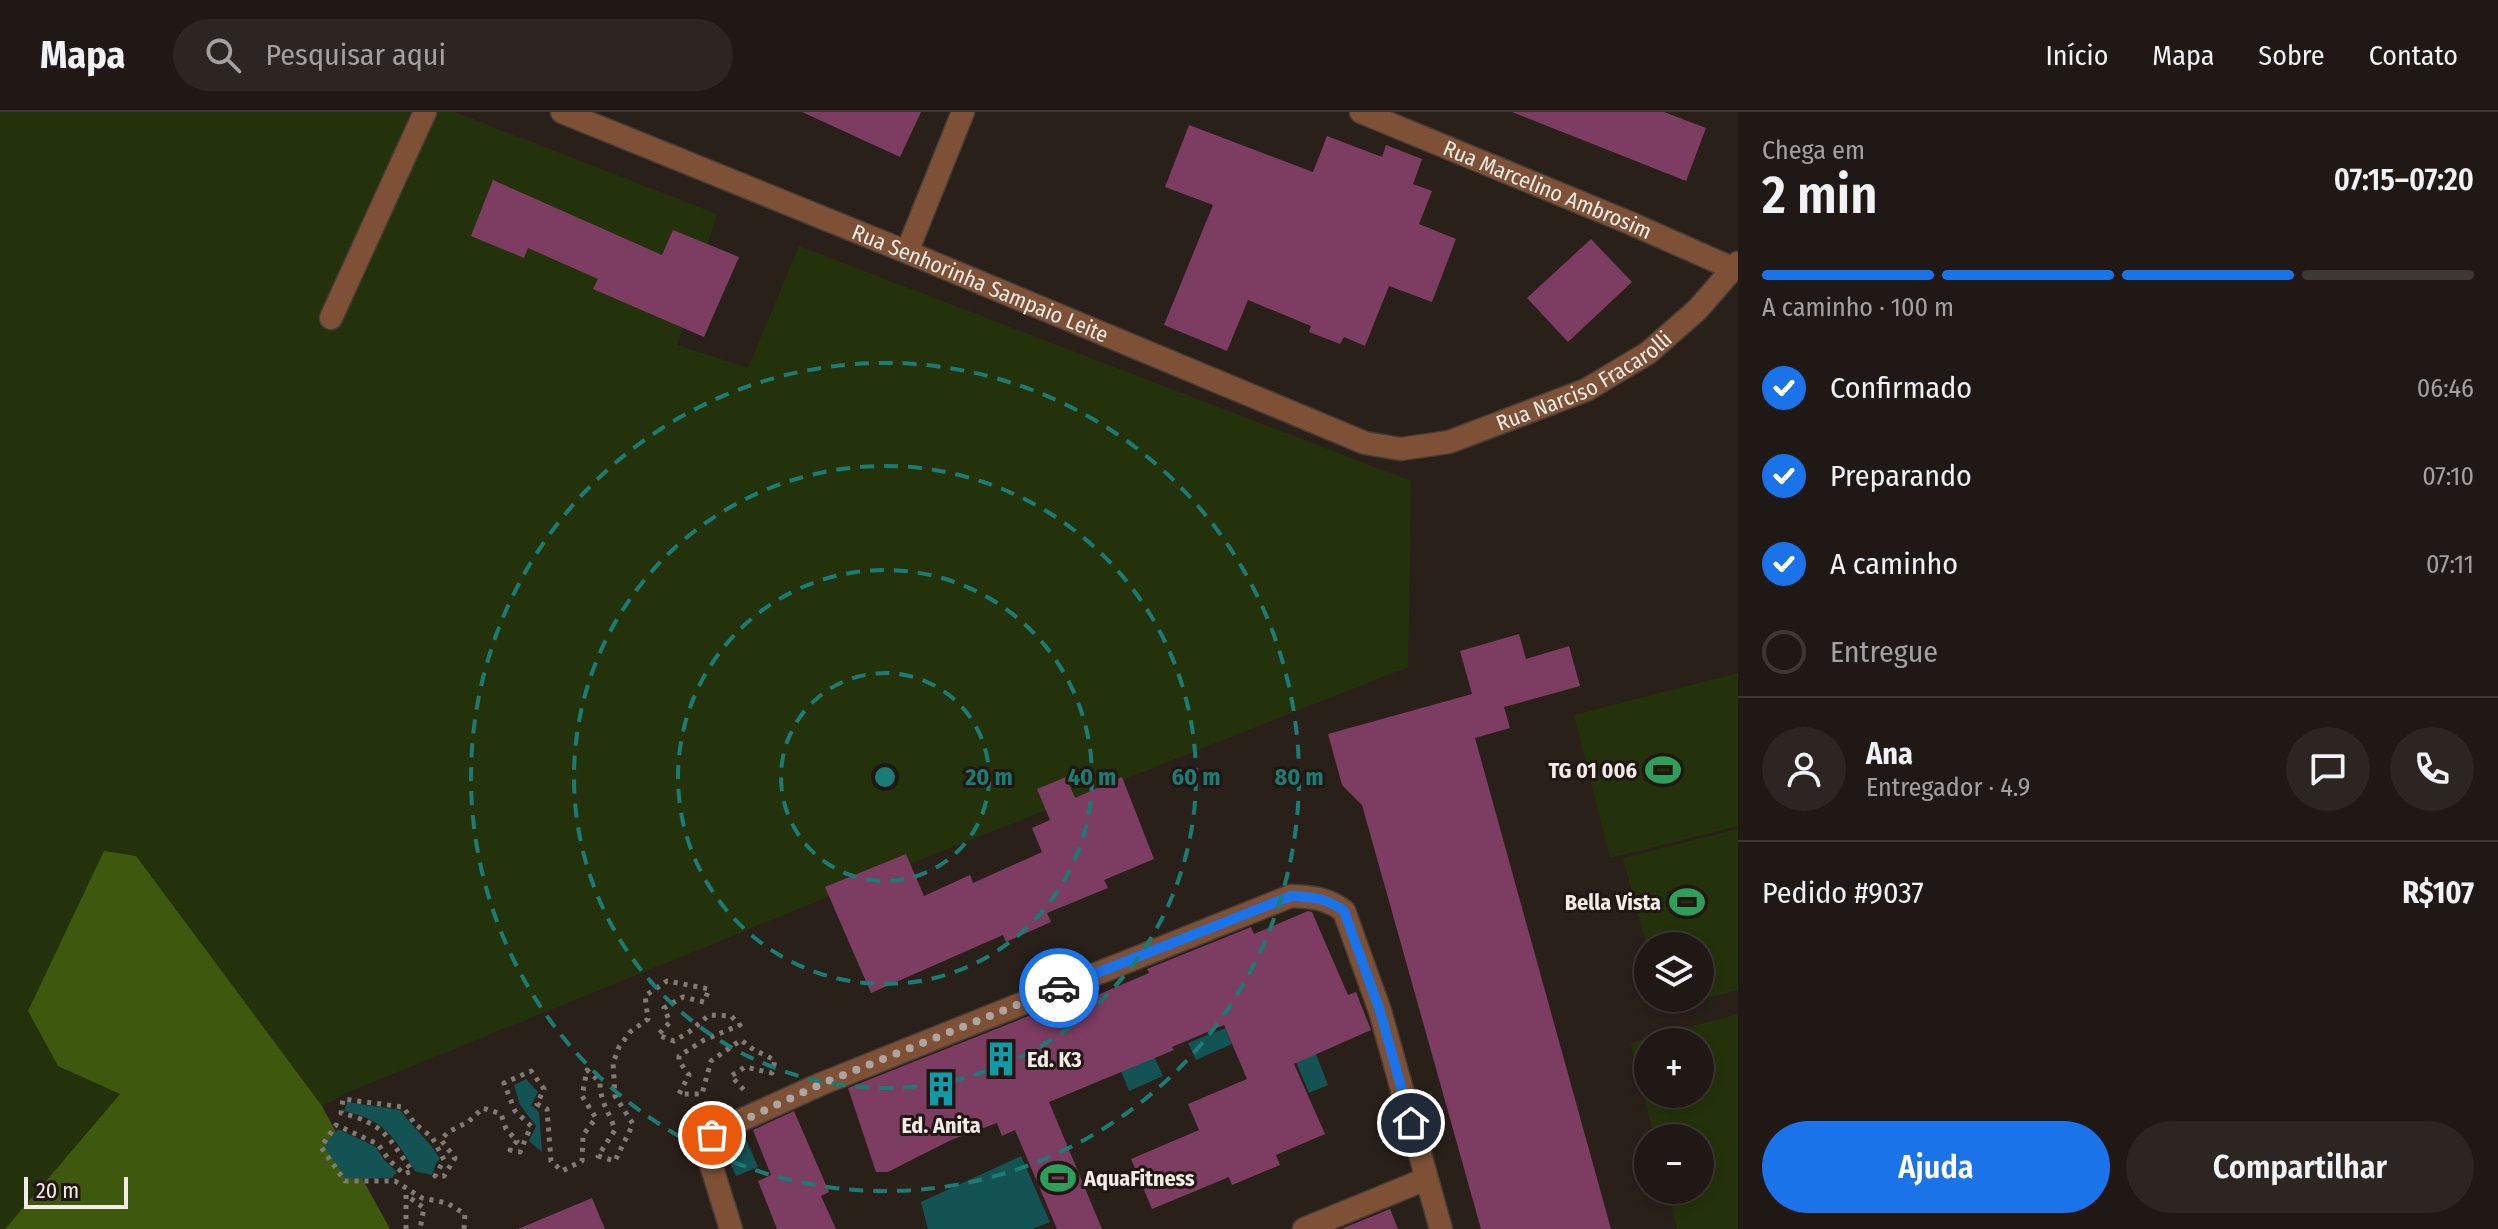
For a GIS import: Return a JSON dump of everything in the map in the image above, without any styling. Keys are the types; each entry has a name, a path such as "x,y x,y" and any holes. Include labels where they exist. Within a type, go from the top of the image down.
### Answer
{"street":[{"path":"331,318 425,112"},
{"name":"Rua Senhorinha Sampaio Leite","path":"562,112 1365,443 1401,449"},
{"path":"907,252 963,112"},
{"name":"Rua Marcelino Ambrosim","path":"1361,112 1736,266"},
{"name":"Rua Narciso Fracarolli","path":"1401,449 1449,442 1586,390 1648,353 1698,309 1736,266"},
{"path":"731,1229 708,1155 709,1141 719,1130 778,1102 1291,896 1317,897 1332,902 1344,911 1380,1011 1441,1229"},
{"path":"1304,1229 1426,1179"}],"path":[{"path":"464,1229 465,1214 447,1203 422,1198 395,1181 345,1181 321,1147 336,1125 378,1144 404,1174 412,1171 388,1134 368,1120 341,1113 343,1099 362,1099 403,1107 415,1124 432,1137 444,1160 435,1176 444,1176 455,1158 441,1140 483,1108 501,1114 506,1129 517,1141 510,1150 520,1152 531,1126 515,1111 504,1083 531,1071 544,1089 537,1104 547,1109 551,1161 562,1171 582,1161 583,1135 596,1118 582,1096 587,1070 600,1082 600,1099 615,1130 598,1156 615,1161 633,1124 615,1096 613,1063 619,1047 630,1032 648,1019 645,996 667,981 709,989 704,1002 683,997 664,1008 670,1022 658,1035 674,1041 709,1015 731,1016 740,1025 704,1040 679,1056 689,1075 679,1094 702,1094 711,1061 741,1040 775,1060 772,1073 745,1067 731,1076 743,1090 765,1087 778,1102"},
{"path":"406,1229 406,1195 424,1208 420,1229"}],"green space":[{"path":"0,112 455,112 717,214 677,345 748,368 799,246 1411,481 1408,667 892,871 346,1093 322,1106 136,857 58,1066 120,1093 5,1229 0,1229"},
{"name":"TG 01 006","path":"1738,673 1738,826 1610,858 1574,715"},
{"name":"Bella Vista","path":"1738,829 1738,990 1714,996 1714,932 1643,932 1623,858"},
{"path":"104,851 136,856 322,1106 336,1132 325,1146 346,1178 362,1178 390,1229 5,1229 120,1094 58,1066 28,1011"},
{"path":"1738,1014 1738,1229 1677,1229 1671,1204 1714,1204 1714,1124 1651,1124 1647,1108 1714,1108 1714,1028 1686,1028"}],"water":[{"path":"1225,1028 1232,1044 1196,1060 1188,1043"},
{"path":"1312,1044 1328,1085 1309,1093 1292,1052"},
{"path":"1154,1056 1163,1076 1129,1091 1120,1069"},
{"path":"526,1079 538,1092 531,1105 539,1112 542,1152 529,1141 536,1126 520,1105 514,1085"},
{"path":"347,1102 400,1110 440,1159 432,1175 415,1171 394,1139 379,1125 344,1111"},
{"path":"338,1129 376,1147 397,1172 392,1178 346,1179 324,1146"},
{"path":"745,1137 758,1167 736,1176 723,1147"},
{"path":"1021,1156 1050,1222 1032,1229 928,1229 921,1202"}],"building":[{"path":"802,112 921,112 900,157"},
{"path":"1512,112 1664,112 1706,128 1686,181"},
{"path":"1189,125 1313,172 1327,136 1382,157 1386,145 1422,159 1413,184 1432,191 1419,224 1456,239 1432,302 1389,286 1365,346 1344,337 1340,344 1309,332 1311,326 1248,300 1227,351 1164,325 1213,205 1165,187"},
{"path":"493,180 662,255 673,230 739,257 704,337 593,289 598,279 528,248 524,258 471,236"},
{"path":"1591,239 1632,282 1568,342 1527,298"},
{"name":"TG 01 006","path":"1519,634 1526,659 1569,646 1580,686 1504,707 1510,728 1475,738 1611,1229 1481,1229 1362,805 1342,785 1328,734 1472,694 1460,651"},
{"path":"1066,777 1075,798 1122,777 1154,859 1104,880 1108,888 1047,913 1051,922 1006,942 1003,935 871,993 825,887 906,854 924,896 970,875 973,883 1042,852 1032,828 1050,820 1037,789"},
{"path":"1312,912 1348,995 1356,992 1371,1030 1294,1064 1325,1134 1276,1155 1280,1165 1232,1185 1229,1177 1152,1209 1131,1159 1199,1130 1188,1104 1247,1079 1224,1025 1172,1047 1174,1050 1049,1102 1102,1229 1057,1229 1015,1130 1002,1136 997,1123 951,1140 888,1172 876,1172 848,1088 1086,993 1088,999 1149,973 1147,969 1251,927 1254,934"},
{"path":"794,1111 829,1192 821,1196 836,1229 777,1229 758,1181 771,1175 753,1130"},
{"path":"592,1198 605,1229 518,1229"},
{"path":"1390,1209 1398,1229 1341,1229"}],"way so far":[{"path":"712,1135 778,1102 1059,988"}],"place":[{"name":"TG 01 006","path":"1663,770"},
{"name":"Bella Vista","path":"1687,902"},
{"name":"Ed. K3","path":"1001,1059"},
{"name":"Ed. Anita","path":"941,1089"},
{"name":"AquaFitness","path":"1058,1178"}],"route":[{"path":"1059,988 1291,896 1317,897 1332,902 1344,911 1380,1011 1411,1123"}]}
